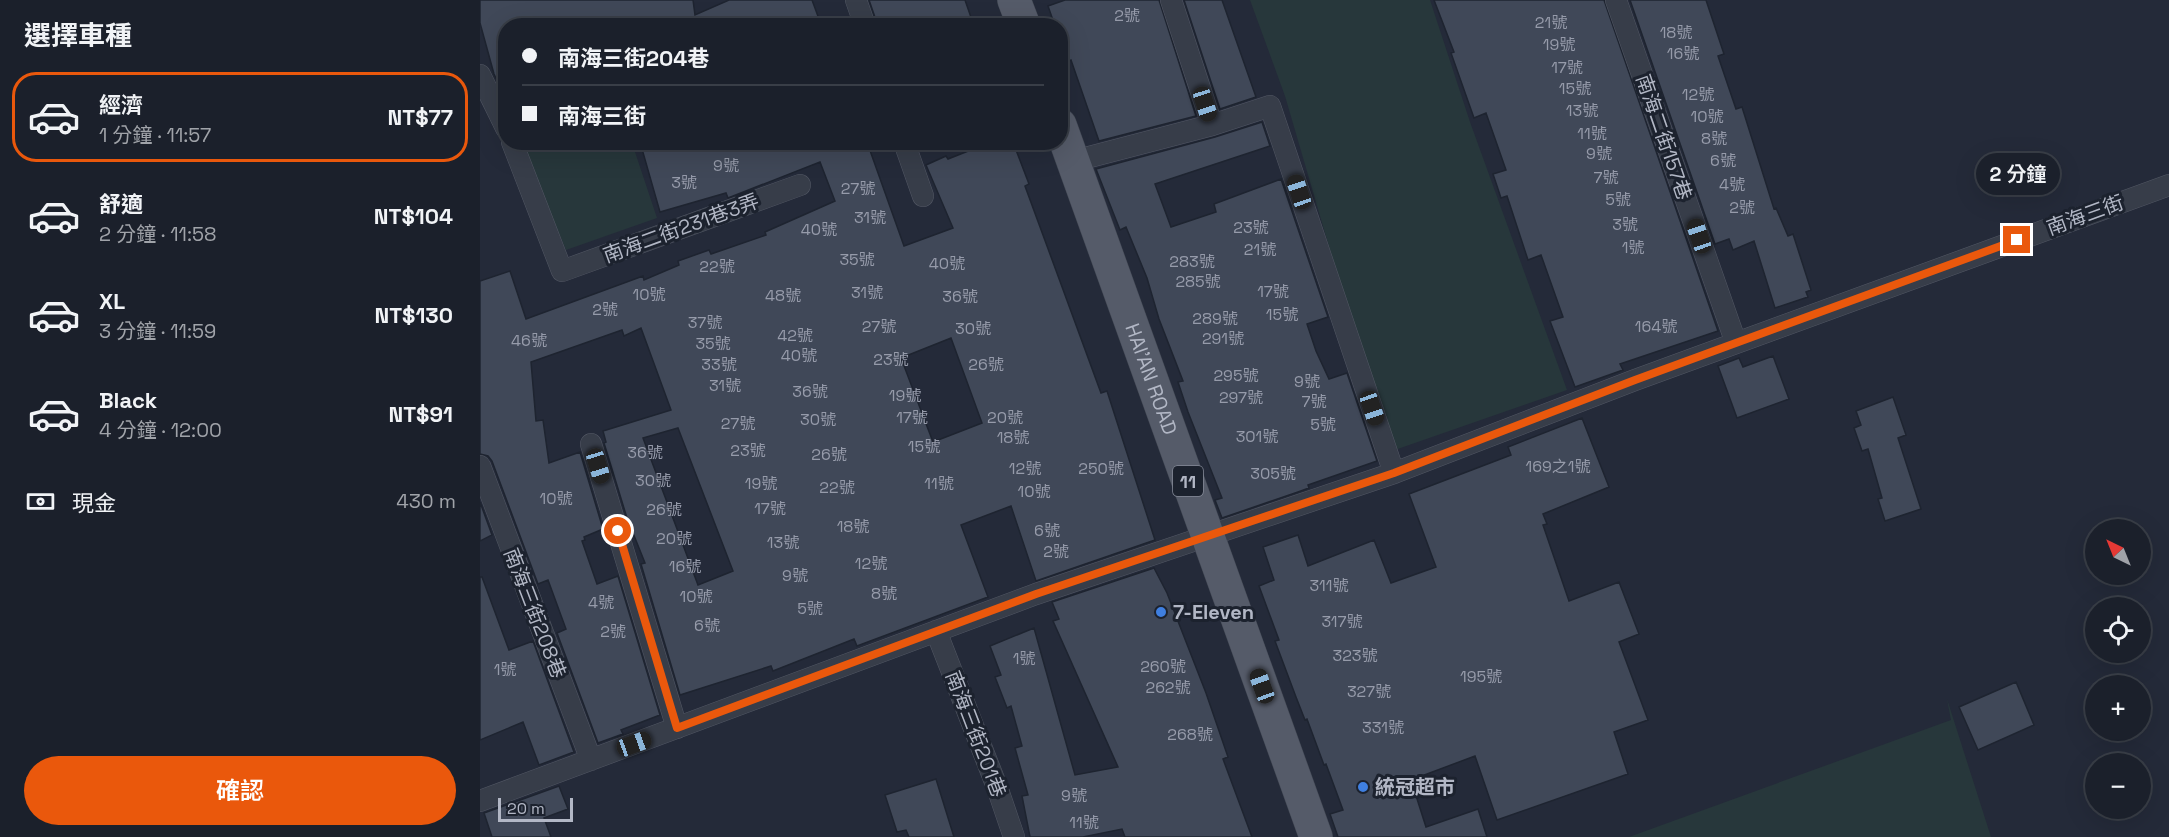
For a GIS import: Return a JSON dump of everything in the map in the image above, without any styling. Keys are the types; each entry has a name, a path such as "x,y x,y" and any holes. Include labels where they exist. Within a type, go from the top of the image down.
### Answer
{"main road":[{"path":"1014,0 1021,18"},
{"name":"HAI'AN ROAD","path":"1068,145 1316,837"}],"street":[{"path":"856,0 862,18"},
{"path":"1171,0 1212,125"},
{"name":"南海二街157巷","path":"1617,0 1736,343"},
{"path":"480,75 498,112"},
{"path":"1074,160 1212,125 1270,106 1394,473"},
{"name":"南海二街231巷3弄","path":"515,150 562,271 800,185"},
{"path":"907,150 923,196"},
{"name":"南海三街","path":"480,801 1036,594 1394,473 1736,343 2169,185"},
{"path":"591,444 677,728"},
{"name":"南海三街208巷","path":"480,466 591,760"},
{"name":"南海三街201巷","path":"936,631 1014,837"}],"shaded area":[{"path":"1250,0 1430,0 1470,122 1567,390 1389,452 1285,96"},
{"path":"523,150 634,150 657,218 566,250"},
{"path":"1947,699 1991,837 1629,837 1951,720"}],"building":[{"path":"480,0 693,0 695,15 729,0 812,0 819,18 498,18 498,82 480,23"},
{"path":"869,0 965,0 971,18 913,17 875,18"},
{"path":"1065,0 1159,0 1196,116 1099,141 1071,60 1068,62 1068,18 1052,18 1048,6"},
{"path":"1184,0 1222,0 1256,97 1220,109"},
{"path":"1434,0 1604,0 1718,331 1620,364 1623,370 1575,387 1550,321 1563,317 1541,255 1528,260 1507,196 1501,198 1493,174 1506,170 1486,113 1474,118 1451,53 1454,52"},
{"path":"1630,0 1706,0 1724,54 1718,56 1736,109 1742,107 1774,209 1776,208 1788,236 1793,234 1811,290 1806,292 1808,297 1775,308 1754,241 1733,250 1729,239 1715,244"},
{"path":"1262,122 1270,146 1155,184 1171,227 1216,212 1214,204 1281,179 1328,317 1307,324 1316,351 1329,379 1347,373 1377,461 1308,485 1309,488 1222,518 1215,500 1222,498 1188,412 1178,382 1183,381 1159,319 1147,278 1126,227 1120,230 1096,169"},
{"path":"642,150 870,150 904,246 953,228 926,165 946,156 948,159 971,150 1016,150 1029,184 1025,186 1101,393 1107,391 1155,540 1036,581 1011,506 961,525 988,597 857,646 854,639 773,671 771,666 680,695 641,564 645,563 627,518 604,443 606,442 603,431 671,410 641,328 624,336 622,330 531,362 536,421 543,420 549,463 580,452 603,529 584,537 585,540 582,541 597,584 618,576 660,715 621,730 623,734 598,743 557,633 566,629 548,580 538,584 492,461 488,456 480,454 480,281 510,271 526,319 643,276 644,280 679,265 678,261 709,250 711,254 766,235 765,232 835,201 820,162 728,198 726,193 660,212","holes":["951,338 982,423 933,442 901,358","678,428 733,571 698,585 643,438"]},
{"path":"1773,356 1789,399 1737,418 1718,366 1739,358 1743,367"},
{"path":"1893,397 1906,435 1898,438 1921,509 1885,521 1878,499 1882,498 1868,449 1862,451 1854,428 1861,425 1856,411"},
{"path":"1582,418 1609,487 1543,514 1547,524 1543,525 1569,601 1619,582 1639,634 1619,642 1648,720 1614,732 1628,774 1497,820 1475,756 1411,780 1426,827 1478,809 1487,837 1338,837 1330,814 1343,810 1275,641 1279,640 1259,586 1274,580 1263,547 1298,535 1308,566 1374,540 1391,583 1436,567 1409,494 1511,455 1508,447"},
{"path":"480,502 492,535 480,541"},
{"path":"1154,568 1167,593 1206,693 1228,757 1223,759 1252,837 1125,837 1122,829 1083,837 1030,837 1022,796 1028,795 1015,748 1022,746 1011,706 1007,708 995,677 1001,675 990,646 1034,628 1075,775 1118,767 1053,621 1059,619 1052,602"},
{"path":"480,577 482,577 509,650 533,641 574,752 539,765 523,722 480,740"},
{"path":"2016,682 2034,725 1978,750 1959,707"},
{"path":"936,779 954,837 909,837 906,830 897,832 885,795"},
{"path":"559,786 568,809 544,818 551,837 492,837 484,813"}],"place":[{"name":"7-Eleven","path":"1161,612"},
{"name":"統冠超市","path":"1363,787"}],"route":[{"path":"618,531 677,728 1036,594 1394,473 1635,380 2017,240"}]}
